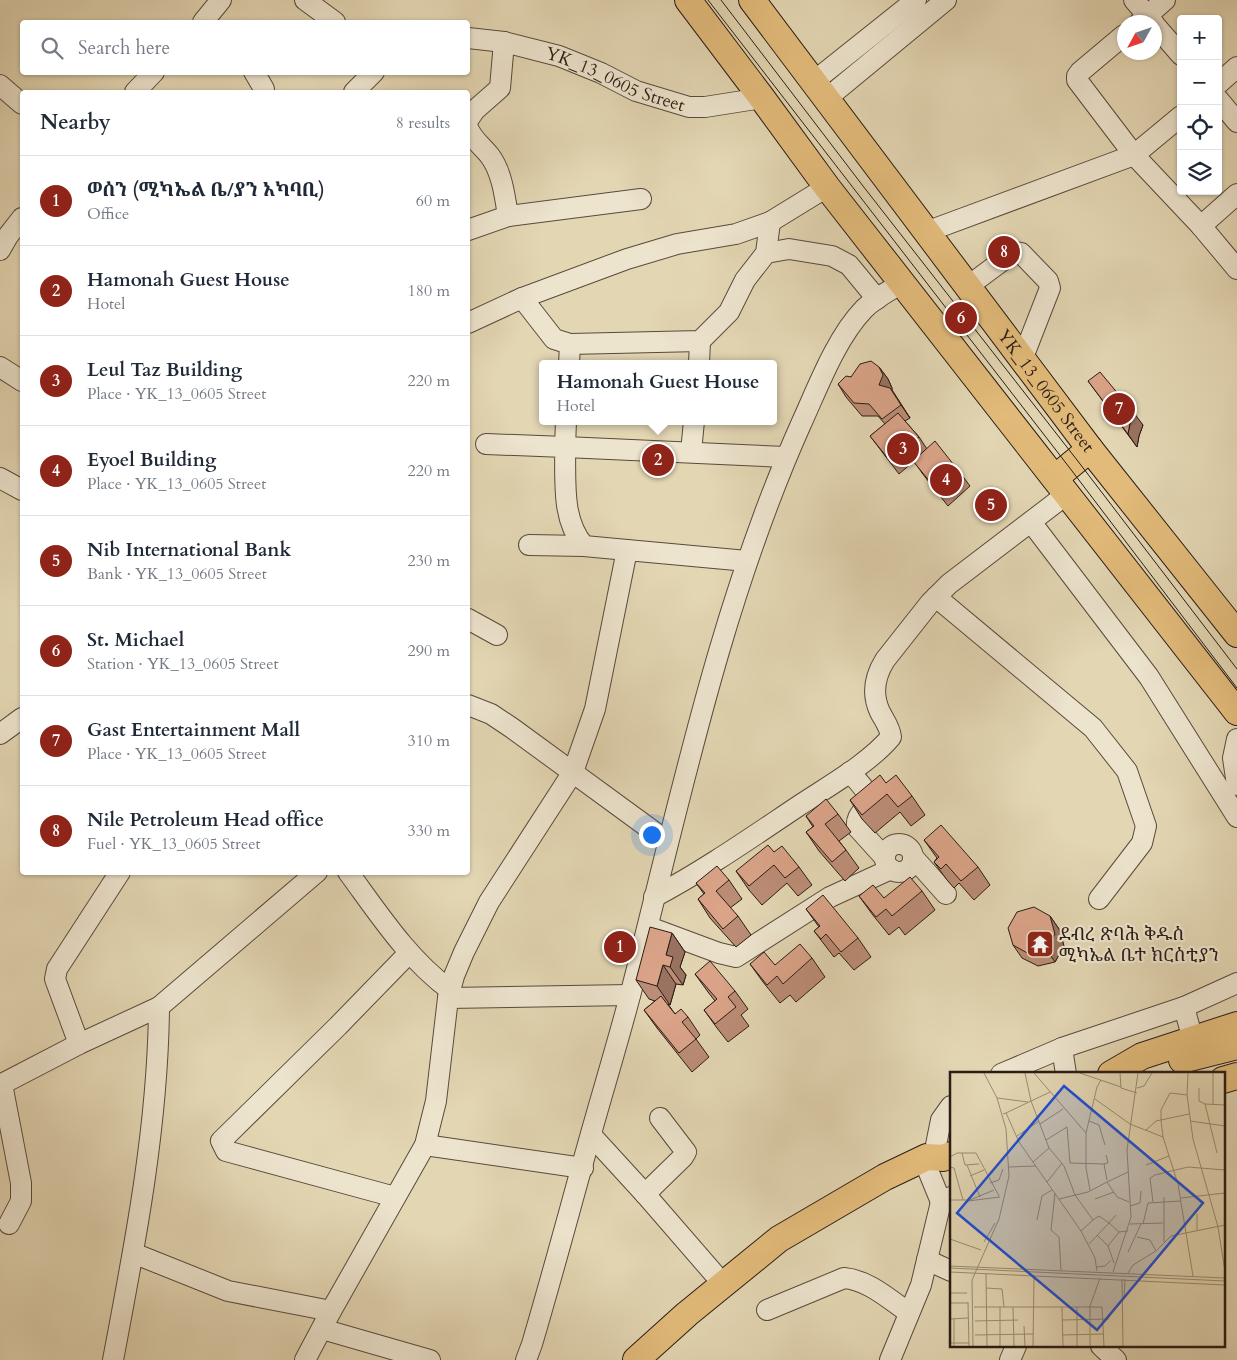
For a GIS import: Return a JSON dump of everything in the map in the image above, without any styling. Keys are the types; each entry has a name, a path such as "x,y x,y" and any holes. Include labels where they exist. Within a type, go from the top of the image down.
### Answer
{"main road":[{"path":"688,0 827,187 1237,712"},
{"name":"YK_13_0605 Street","path":"752,0 1090,449 1233,622"},
{"path":"1061,486 1090,449"},
{"path":"1114,1072 1142,1056 1237,1025"},
{"path":"1140,1072 1237,1046"},
{"path":"1205,1072 1237,1063"},
{"path":"1224,1080 1237,1076"},
{"path":"636,1360 687,1314 779,1239 885,1177 938,1151"}],"street":[{"path":"205,20 221,0"},
{"path":"305,0 331,20"},
{"path":"820,91 916,0"},
{"path":"820,91 946,0"},
{"path":"1134,0 1145,15"},
{"path":"1154,15 1165,0"},
{"path":"1162,35 1177,51"},
{"name":"YK_13_0605 Street","path":"470,38 504,42 560,56 636,91 689,107 705,107 762,98"},
{"path":"1117,41 1080,72 1077,80 1134,155 1201,226 1237,269"},
{"path":"470,117 475,110 500,88 504,42"},
{"path":"1222,81 1237,68"},
{"path":"137,90 151,75"},
{"path":"256,75 264,90"},
{"path":"356,90 371,75"},
{"path":"0,85 20,102"},
{"path":"1222,104 1237,122"},
{"path":"926,232 1134,155 1177,119"},
{"path":"470,134 491,157 496,167 508,216"},
{"path":"470,319 626,259 677,244 736,234 770,222 827,187"},
{"path":"1201,226 1237,194"},
{"path":"470,229 508,216 641,200"},
{"path":"10,243 20,222"},
{"path":"699,360 700,342 729,312 745,280 766,253 770,222"},
{"path":"766,253 789,249 832,256 849,266 877,298"},
{"path":"967,287 1014,252 1021,253 1048,281 1050,288 1047,299 1022,360"},
{"path":"526,1360 583,1168 630,995 668,842 747,561 786,457 832,355 864,309 877,298 902,283"},
{"path":"522,298 554,339 570,344 700,342"},
{"path":"569,360 570,344"},
{"path":"0,368 20,380"},
{"path":"566,425 567,509 575,536 584,546"},
{"path":"691,452 694,425"},
{"path":"486,444 786,457"},
{"path":"654,897 693,877 850,772 886,743 891,737 890,731 879,710 874,689 879,670 885,660 936,597 949,584 1031,522 1061,486"},
{"path":"1031,522 1149,677 1237,818"},
{"path":"529,545 584,546 747,561"},
{"path":"305,1360 425,1145 436,1101 449,994 464,952 489,902 573,772 595,709 627,550"},
{"path":"936,597 1093,728 1127,771 1146,826 1142,843 1099,899"},
{"path":"470,620 497,635"},
{"path":"470,708 491,714 668,842"},
{"path":"0,734 20,719"},
{"path":"1237,739 1233,758 1237,785"},
{"path":"850,772 868,798 868,803 858,816 857,827 896,872 908,868 912,864 913,857 946,894"},
{"path":"647,926 719,953 736,956 888,863"},
{"path":"78,1044 55,979 57,969 118,875"},
{"path":"9,1224 20,1201 21,1184 1,1084 78,1044 159,1007 313,875"},
{"path":"350,875 409,953 449,994 630,995"},
{"path":"395,1197 226,1152 221,1141 409,953"},
{"path":"1006,1072 1062,1048 1184,1007 1237,983"},
{"path":"113,1360 133,1253 155,1096 159,1007"},
{"path":"1184,1007 1193,1040"},
{"path":"1062,1048 1066,1072"},
{"path":"890,1360 921,1285 946,1199 938,1151 941,1120 950,1107"},
{"path":"645,1194 686,1152 660,1118"},
{"path":"591,1135 723,1284"},
{"path":"425,1145 583,1168"},
{"path":"133,1253 228,1291 331,1311"},
{"path":"927,1260 950,1271"},
{"path":"768,1310 844,1278 855,1279 872,1288 909,1313"},
{"path":"322,1329 430,1360"},
{"path":"1010,1360 1015,1348"},
{"path":"1103,1348 1116,1360"},
{"path":"1117,1348 1121,1360"}],"building":[{"path":"871,361 879,367 883,375 879,385 890,388 901,405 882,419 869,404 854,403 838,384 846,376 851,377 860,364"},
{"path":"1100,372 1134,413 1128,434 1088,381"},
{"path":"898,413 919,437 890,461 870,436"},
{"path":"935,441 961,474 939,493 913,461"},
{"path":"880,775 886,783 896,775 912,796 898,807 887,794 862,815 850,800"},
{"path":"826,799 838,814 825,824 846,850 832,862 806,832 814,826 806,816"},
{"path":"941,825 978,867 961,881 946,864 941,869 934,862 939,857 924,840"},
{"path":"768,845 774,852 782,846 799,867 785,878 774,865 749,886 736,871"},
{"path":"717,866 729,880 716,891 738,916 723,929 698,899 705,893 696,883"},
{"path":"910,877 922,891 892,916 886,909 876,917 859,896 873,885 884,898"},
{"path":"823,895 858,938 841,952 826,934 821,939 814,931 820,926 806,909"},
{"path":"1034,907 1050,916 1055,934 1046,949 1029,954 1013,945 1008,928 1017,912"},
{"path":"650,927 672,933 666,955 673,957 670,967 663,965 657,986 636,980"},
{"path":"800,944 812,958 783,984 777,976 767,985 750,964 764,952 775,965"},
{"path":"710,961 735,991 728,997 736,1007 715,1024 704,1010 717,999 695,974"},
{"path":"661,996 675,1014 681,1009 688,1017 682,1022 696,1039 679,1053 644,1010"}],"tram line":[{"path":"708,0 1069,467 1237,688"},
{"path":"721,0 1237,669"}],"place":[{"name":"Nile Petroleum Head office","path":"1004,252"},
{"name":"St. Michael","path":"961,318"},
{"name":"Gast Entertainment Mall","path":"1119,409"},
{"name":"Leul Taz Building","path":"903,449"},
{"name":"Hamonah Guest House","path":"658,460"},
{"name":"Eyoel Building","path":"946,480"},
{"name":"Nib International Bank","path":"991,505"},
{"name":"ደብረ ጽባሕ ቅዱስ ሚካኤል ቤተ ክርስቲያን","path":"1040,944"},
{"name":"ወሰን (ሚካኤል ቤ/ያን አካባቢ)","path":"620,947"}]}
